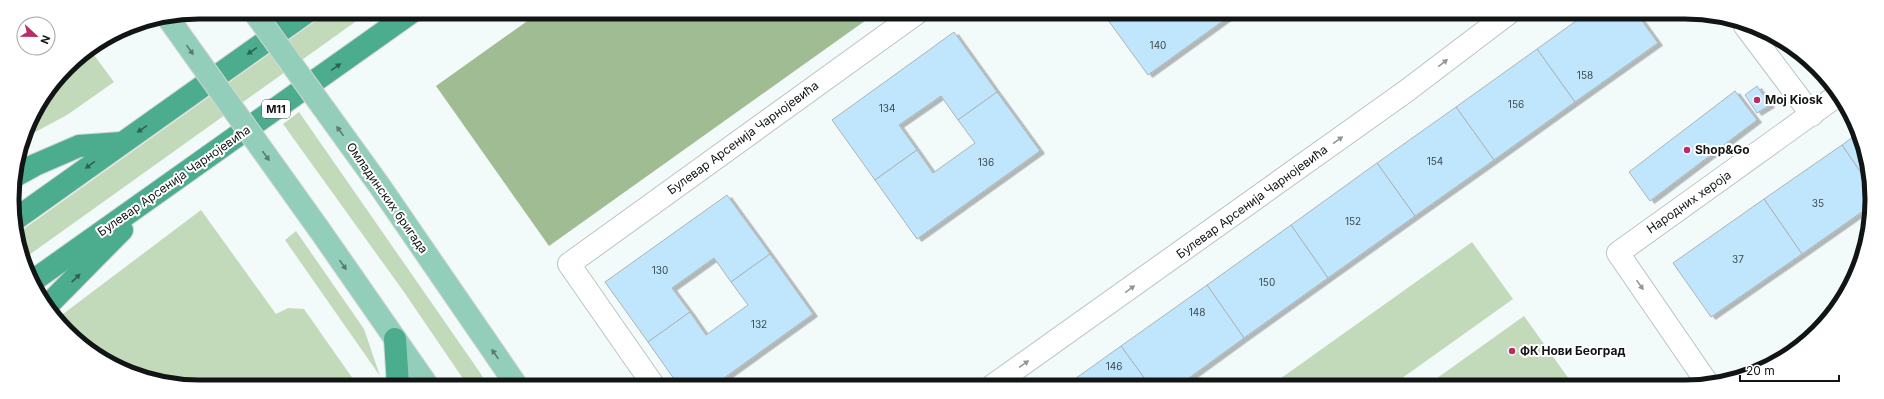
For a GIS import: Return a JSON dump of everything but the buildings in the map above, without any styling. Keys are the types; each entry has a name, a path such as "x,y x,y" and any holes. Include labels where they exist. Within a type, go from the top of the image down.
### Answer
{"highway":[{"path":"20,215 297,19"},
{"name":"Булевар Арсенија Чарнојевића","path":"37,278 402,19"},
{"path":"21,173 79,146 121,143"},
{"path":"51,302 156,194"},
{"path":"395,339 398,380"}],"main road":[{"name":"Омладинских бригада","path":"259,19 379,185 513,380"},
{"path":"170,21 321,232 424,380"}],"street":[{"name":"Булевар Арсенија Чарнојевића","path":"650,380 568,264 910,19"},
{"name":"Булевар Арсенија Чарнојевића","path":"1000,380 1405,92 1501,19"},
{"path":"1750,32 1812,115"},
{"name":"Народних хероја","path":"1704,379 1618,253 1835,98"}],"green space":[{"path":"318,19 359,19 28,256 22,230"},
{"path":"530,19 868,19 549,246 436,86"},
{"path":"93,54 114,82 67,115 32,134 49,99 64,80"},
{"path":"299,112 484,380 464,380 404,292 283,124"},
{"path":"201,210 276,314 288,308 304,309 354,380 188,380 164,377 130,366 99,350 80,335 64,319 61,316"},
{"path":"296,231 364,329 380,376 285,240"},
{"path":"1472,242 1513,299 1399,380 1278,380"},
{"name":"ФК Нови Београд","path":"1524,316 1570,380 1434,380"}],"place":[{"name":"Moj Kiosk","path":"1757,100"},
{"name":"Shop&Go","path":"1687,150"},
{"name":"ФК Нови Београд","path":"1512,351"}]}
